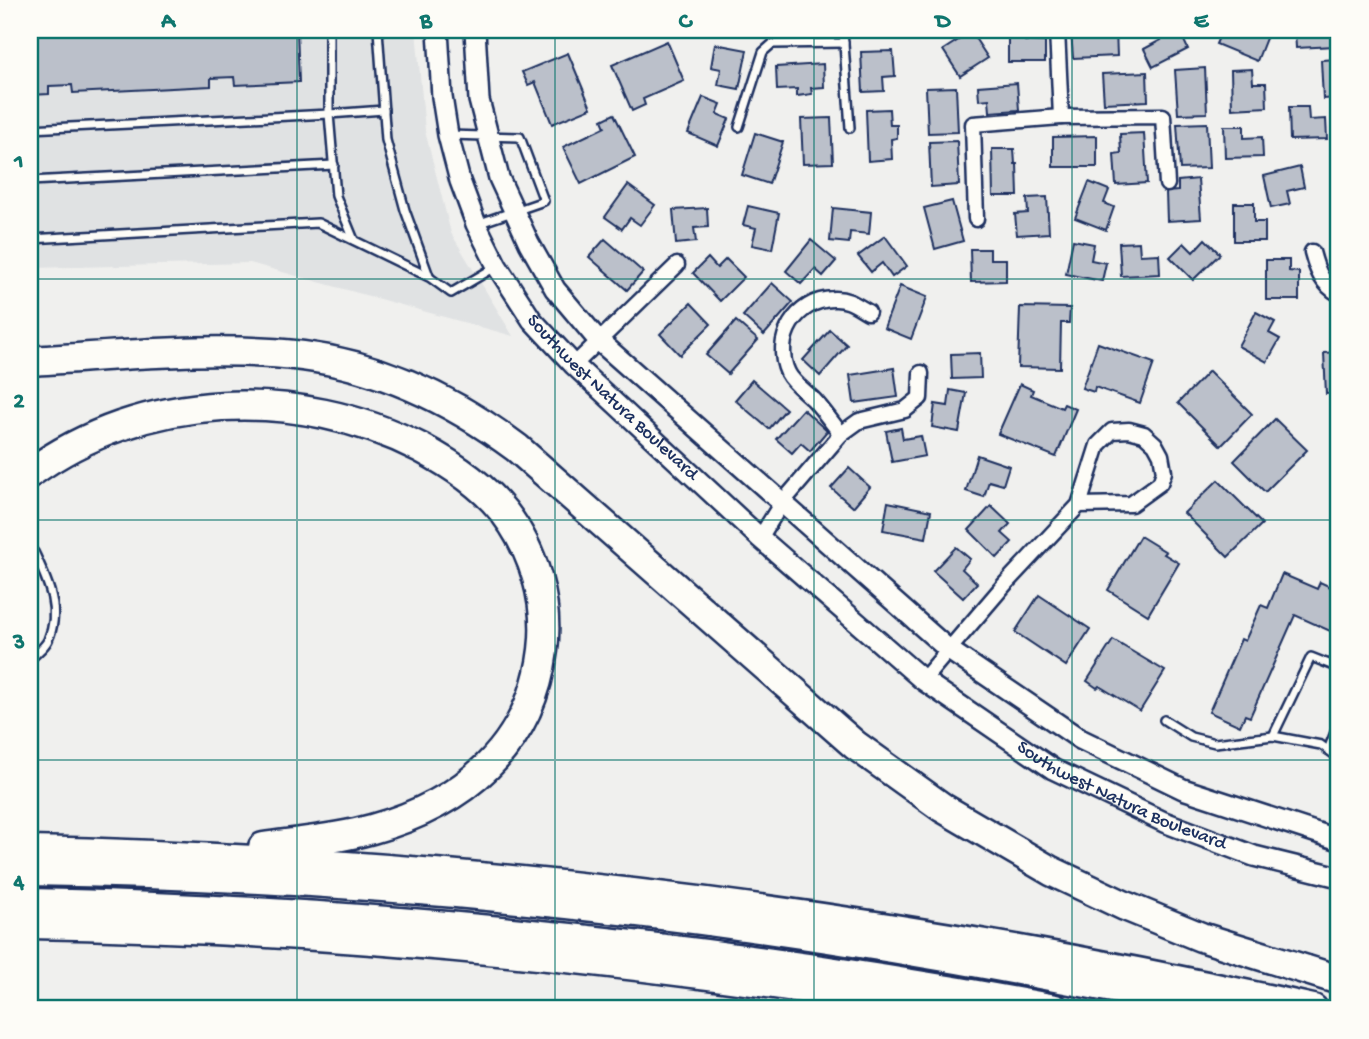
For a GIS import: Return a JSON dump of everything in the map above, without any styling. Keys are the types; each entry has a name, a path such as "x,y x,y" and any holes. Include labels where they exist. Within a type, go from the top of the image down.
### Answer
{"highway":[{"path":"30,361 217,352 305,356 357,368 427,392 472,416 517,448 845,737 943,808 1051,871 1125,906 1201,937 1339,980"},
{"path":"30,472 63,451 109,429 173,412 238,405 313,411 386,432 409,441 452,465 489,495 503,511 530,559 543,608 541,665 532,699 517,731 500,754 480,774 433,806 372,829 199,856"},
{"path":"30,851 199,856 384,867 526,880 786,912 992,944 1313,1009"},
{"path":"30,871 299,883 592,908 892,949 1213,1009"},
{"path":"30,903 360,918 550,935 794,966 1055,1009"},
{"path":"30,924 263,933 523,953 741,979 936,1009"}],"street":[{"name":"Southwest Natura Boulevard","path":"438,30 442,97 448,135 460,181 477,224 497,266 532,320 574,365 760,538 923,680 1053,769 1152,816 1254,856 1339,875"},
{"name":"Southwest Natura Boulevard","path":"475,30 479,100 499,178 555,289 598,340 949,650 1091,744 1183,789 1339,840"},
{"path":"1057,30 1060,117"},
{"path":"976,219 972,124 1060,117 1163,116 1167,184"},
{"path":"1312,252 1324,284 1339,294"},
{"path":"574,365 677,265"},
{"path":"841,434 816,402 789,375 784,360 784,340 792,320 808,306 831,299 848,300 868,312"},
{"path":"760,538 781,504 841,434 859,421 905,411 920,398 921,373"},
{"path":"923,680 1079,505 1098,445 1112,431 1129,430 1144,434 1154,444 1161,455 1164,472 1160,484 1131,505 1079,505"}],"lane":[{"path":"329,30 329,114 336,197 355,240"},
{"path":"378,30 386,140 416,243 429,277"},
{"path":"843,30 850,128"},
{"path":"739,127 763,52 772,44 844,43"},
{"path":"30,129 384,110"},
{"path":"448,135 520,138 544,201 477,224"},
{"path":"30,181 334,165"},
{"path":"30,239 318,223 429,277 451,293 497,266"},
{"path":"30,551 34,552 51,587 54,611 48,641 30,660"},
{"path":"1273,736 1311,657 1339,668"},
{"path":"1164,720 1191,737 1215,743 1273,736 1321,745 1339,758"},
{"path":"1328,750 1339,722"}],"shaded area":[{"path":"30,30 416,30 425,131 451,233 513,336 250,263 30,268"}],"building":[{"path":"30,30 297,30 299,82 235,85 234,77 211,78 211,86 73,93 72,85 49,86 49,94 30,95"},
{"path":"1008,30 1025,30 1025,41 1045,42 1045,62 1008,62"},
{"path":"1071,30 1116,30 1117,56 1073,58"},
{"path":"1156,30 1179,30 1188,49 1153,67 1144,49 1161,40"},
{"path":"1222,30 1259,30 1268,33 1257,61 1216,44"},
{"path":"1295,30 1334,30 1335,46 1296,48"},
{"path":"971,32 988,58 960,76 943,50"},
{"path":"667,41 684,81 643,99 645,105 632,111 612,65"},
{"path":"715,44 747,50 739,89 718,85 721,69 711,67"},
{"path":"893,51 895,76 883,77 884,91 863,92 861,52"},
{"path":"568,53 591,108 552,124 535,82 528,85 522,72"},
{"path":"1339,59 1339,98 1323,99 1321,60"},
{"path":"823,64 824,87 811,88 812,94 797,96 797,89 777,90 776,67"},
{"path":"1205,68 1207,113 1178,114 1175,70"},
{"path":"1252,69 1253,83 1266,83 1267,107 1232,109 1231,70"},
{"path":"1147,72 1148,101 1104,103 1102,74"},
{"path":"1017,83 1019,110 990,112 989,99 979,100 978,86"},
{"path":"956,87 958,132 928,133 926,88"},
{"path":"703,97 721,104 717,114 729,119 718,146 688,133"},
{"path":"1289,107 1308,107 1309,120 1326,119 1327,139 1290,140"},
{"path":"889,109 890,125 897,125 897,138 891,139 892,159 868,161 866,110"},
{"path":"614,114 635,157 581,184 563,147 605,127 602,120"},
{"path":"831,118 833,163 803,164 801,119"},
{"path":"1207,123 1209,168 1180,169 1177,124"},
{"path":"1224,126 1244,126 1244,138 1262,137 1263,157 1225,158"},
{"path":"755,133 783,142 769,184 742,175"},
{"path":"1144,133 1147,183 1116,185 1114,154 1121,153 1120,134"},
{"path":"1097,136 1097,167 1053,167 1053,137"},
{"path":"957,141 959,185 931,187 929,142"},
{"path":"1339,147 1339,192 1338,193 1331,149"},
{"path":"992,149 1014,149 1018,196 993,196"},
{"path":"1300,167 1304,187 1287,191 1290,204 1271,208 1264,176"},
{"path":"1198,179 1201,219 1167,221 1166,192 1178,191 1178,181"},
{"path":"1089,182 1109,190 1104,203 1114,207 1106,230 1075,218"},
{"path":"628,185 655,205 640,225 630,218 622,229 605,217"},
{"path":"1047,197 1049,233 1017,235 1015,214 1028,213 1027,198"},
{"path":"952,201 963,241 935,249 924,208"},
{"path":"1234,203 1254,203 1254,222 1265,222 1265,241 1234,241"},
{"path":"748,206 779,213 772,249 752,245 756,228 743,225"},
{"path":"707,208 708,227 694,228 696,242 676,244 673,210"},
{"path":"833,208 871,212 869,234 850,232 849,243 830,241"},
{"path":"1334,211 1339,211 1339,263 1338,263"},
{"path":"885,236 907,266 892,277 882,263 871,272 858,256"},
{"path":"605,239 643,272 627,290 589,257"},
{"path":"1205,239 1220,254 1193,280 1170,257 1184,243 1193,252"},
{"path":"811,240 836,261 823,276 815,269 801,284 786,271"},
{"path":"1073,240 1094,244 1091,260 1106,263 1102,281 1066,274"},
{"path":"1139,242 1140,255 1159,254 1160,274 1121,276 1119,243"},
{"path":"970,249 990,249 990,259 1006,259 1006,281 971,282"},
{"path":"708,258 717,268 726,259 744,277 720,301 693,273"},
{"path":"1266,260 1289,260 1289,271 1299,272 1299,300 1266,300"},
{"path":"772,283 793,302 764,335 743,316"},
{"path":"900,286 927,297 911,339 884,328"},
{"path":"691,303 711,324 680,355 660,334"},
{"path":"1020,307 1070,308 1069,323 1061,323 1060,368 1018,367"},
{"path":"1256,312 1275,322 1269,333 1280,339 1267,362 1238,346"},
{"path":"736,321 758,340 728,374 706,355"},
{"path":"830,330 847,345 820,376 803,360"},
{"path":"1098,343 1154,363 1140,403 1095,387 1094,392 1082,388"},
{"path":"1339,352 1339,393 1326,394 1324,353"},
{"path":"980,353 981,378 952,379 951,354"},
{"path":"894,368 898,397 854,403 850,375"},
{"path":"1209,371 1252,414 1221,446 1178,403"},
{"path":"752,380 786,409 769,429 735,400"},
{"path":"1020,384 1033,390 1031,395 1062,408 1064,404 1076,409 1056,457 998,434"},
{"path":"950,390 966,393 959,432 932,427 935,404 948,406"},
{"path":"803,409 827,431 810,451 801,443 792,453 776,439"},
{"path":"1275,419 1307,450 1265,492 1234,461"},
{"path":"901,428 903,439 921,436 925,456 892,462 886,431"},
{"path":"977,455 1009,466 1003,485 989,481 984,497 966,491"},
{"path":"849,468 870,487 853,507 831,488"},
{"path":"1218,480 1262,524 1228,557 1184,513"},
{"path":"888,502 931,511 926,538 883,530"},
{"path":"991,506 1010,524 1002,533 1012,542 997,558 969,530"},
{"path":"1140,536 1179,563 1148,615 1108,590"},
{"path":"956,547 970,559 962,569 977,583 963,598 933,571"},
{"path":"1282,574 1317,589 1320,582 1339,591 1339,635 1295,615 1250,717 1245,715 1240,726 1209,712 1241,639 1245,641 1261,605 1268,608"},
{"path":"1039,595 1090,629 1066,666 1015,632"},
{"path":"1113,640 1165,671 1140,711 1087,681"}]}
